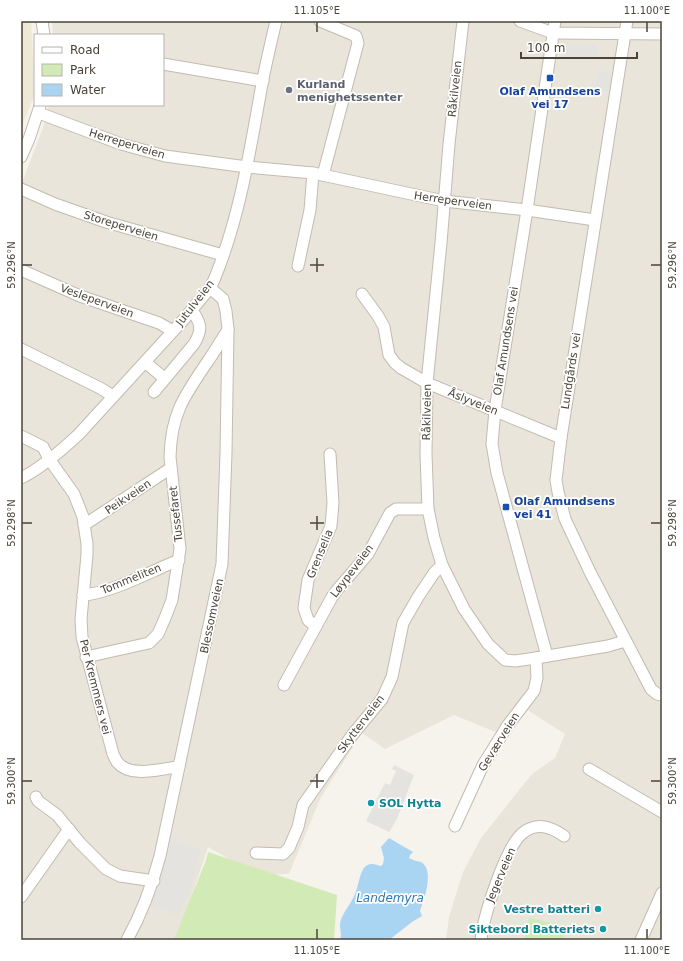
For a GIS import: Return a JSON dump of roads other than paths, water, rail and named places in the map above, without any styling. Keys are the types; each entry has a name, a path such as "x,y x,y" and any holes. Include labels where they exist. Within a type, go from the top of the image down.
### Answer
{"street":[{"path":"42,21 44,34"},
{"name":"Jutulveien","path":"21,478 35,470 79,434 192,310 210,288 216,276 237,212 276,21"},
{"path":"298,266 318,174 358,43 356,36 320,21"},
{"name":"Råkilveien","path":"464,21 449,144 427,383 426,454 428,509 434,538 442,565 472,623 495,652 505,660 515,661 542,657 608,646 625,641"},
{"path":"520,21 553,33 662,34"},
{"name":"Olaf Amundsens vei","path":"542,657 494,463 492,444 494,410 527,210 555,21"},
{"name":"Lundgårds vei","path":"627,21 560,438 556,480 562,510 587,565 650,689 657,694 662,695"},
{"path":"164,64 263,81"},
{"path":"21,157 40,109"},
{"name":"Herreperveien","path":"40,109 95,135 147,152 165,156 247,167 318,174 444,201 527,210 595,220"},
{"name":"Storeperveien","path":"21,189 106,222 223,255"},
{"name":"Vesleperveien","path":"21,270 80,296 159,323 173,331"},
{"name":"Blessomveien","path":"127,940 154,881 222,564 228,329 223,299 210,288"},
{"name":"Åslyveien","path":"362,294 384,327 387,347 391,359 401,368 427,383 560,438"},
{"path":"154,392 164,378 194,344 199,335 200,327 197,317 192,310"},
{"name":"Tussefaret","path":"86,657 145,644 152,641 158,634 172,600 179,560 180,539 171,468 171,442 175,421 179,407 185,396 228,329"},
{"path":"21,349 100,388 113,396"},
{"path":"145,362 164,378"},
{"name":"Per Kremmers vei","path":"21,436 43,447 49,459 74,494 84,525 87,555 83,595 82,630 86,657 113,754 118,763 126,769 137,771 155,771 179,767"},
{"name":"Grenselia","path":"315,626 306,618 304,608 308,580 332,526 333,503 330,454"},
{"name":"Peikveien","path":"84,525 171,468"},
{"name":"Løypeveien","path":"284,685 315,626 337,590 368,554 385,521 392,511 404,508 428,509"},
{"name":"Tommeliten","path":"83,595 93,594 179,560"},
{"name":"Skytterveien","path":"256,853 283,854 289,848 298,827 303,805 354,734 382,699 392,677 403,623 434,573 442,565"},
{"name":"Geværveien","path":"455,826 483,765 508,725 534,691 542,657"},
{"path":"589,769 662,812"},
{"path":"36,797 38,801 57,815 90,854 106,869 113,873 154,881"},
{"name":"Jegerveien","path":"480,940 484,917 494,889 516,840 524,831 536,826 547,826 564,836"},
{"path":"21,897 69,830"},
{"path":"641,940 662,893"}],"water":[{"name":"Landemyra","path":"389,838 413,852 409,858 421,862 425,866 428,878 426,893 420,911 422,916 389,940 340,940 341,921 356,891 362,871 370,864 381,866 383,864 384,858 381,847"}],"place":[{"name":"Olaf Amundsens vei 17","path":"550,78"},
{"name":"Kurland menighetssenter","path":"289,90"},
{"name":"Olaf Amundsens vei 41","path":"506,507"},
{"name":"SOL Hytta","path":"371,803"},
{"name":"Vestre batteri","path":"598,909"},
{"name":"Siktebord Batteriets","path":"603,929"}]}
